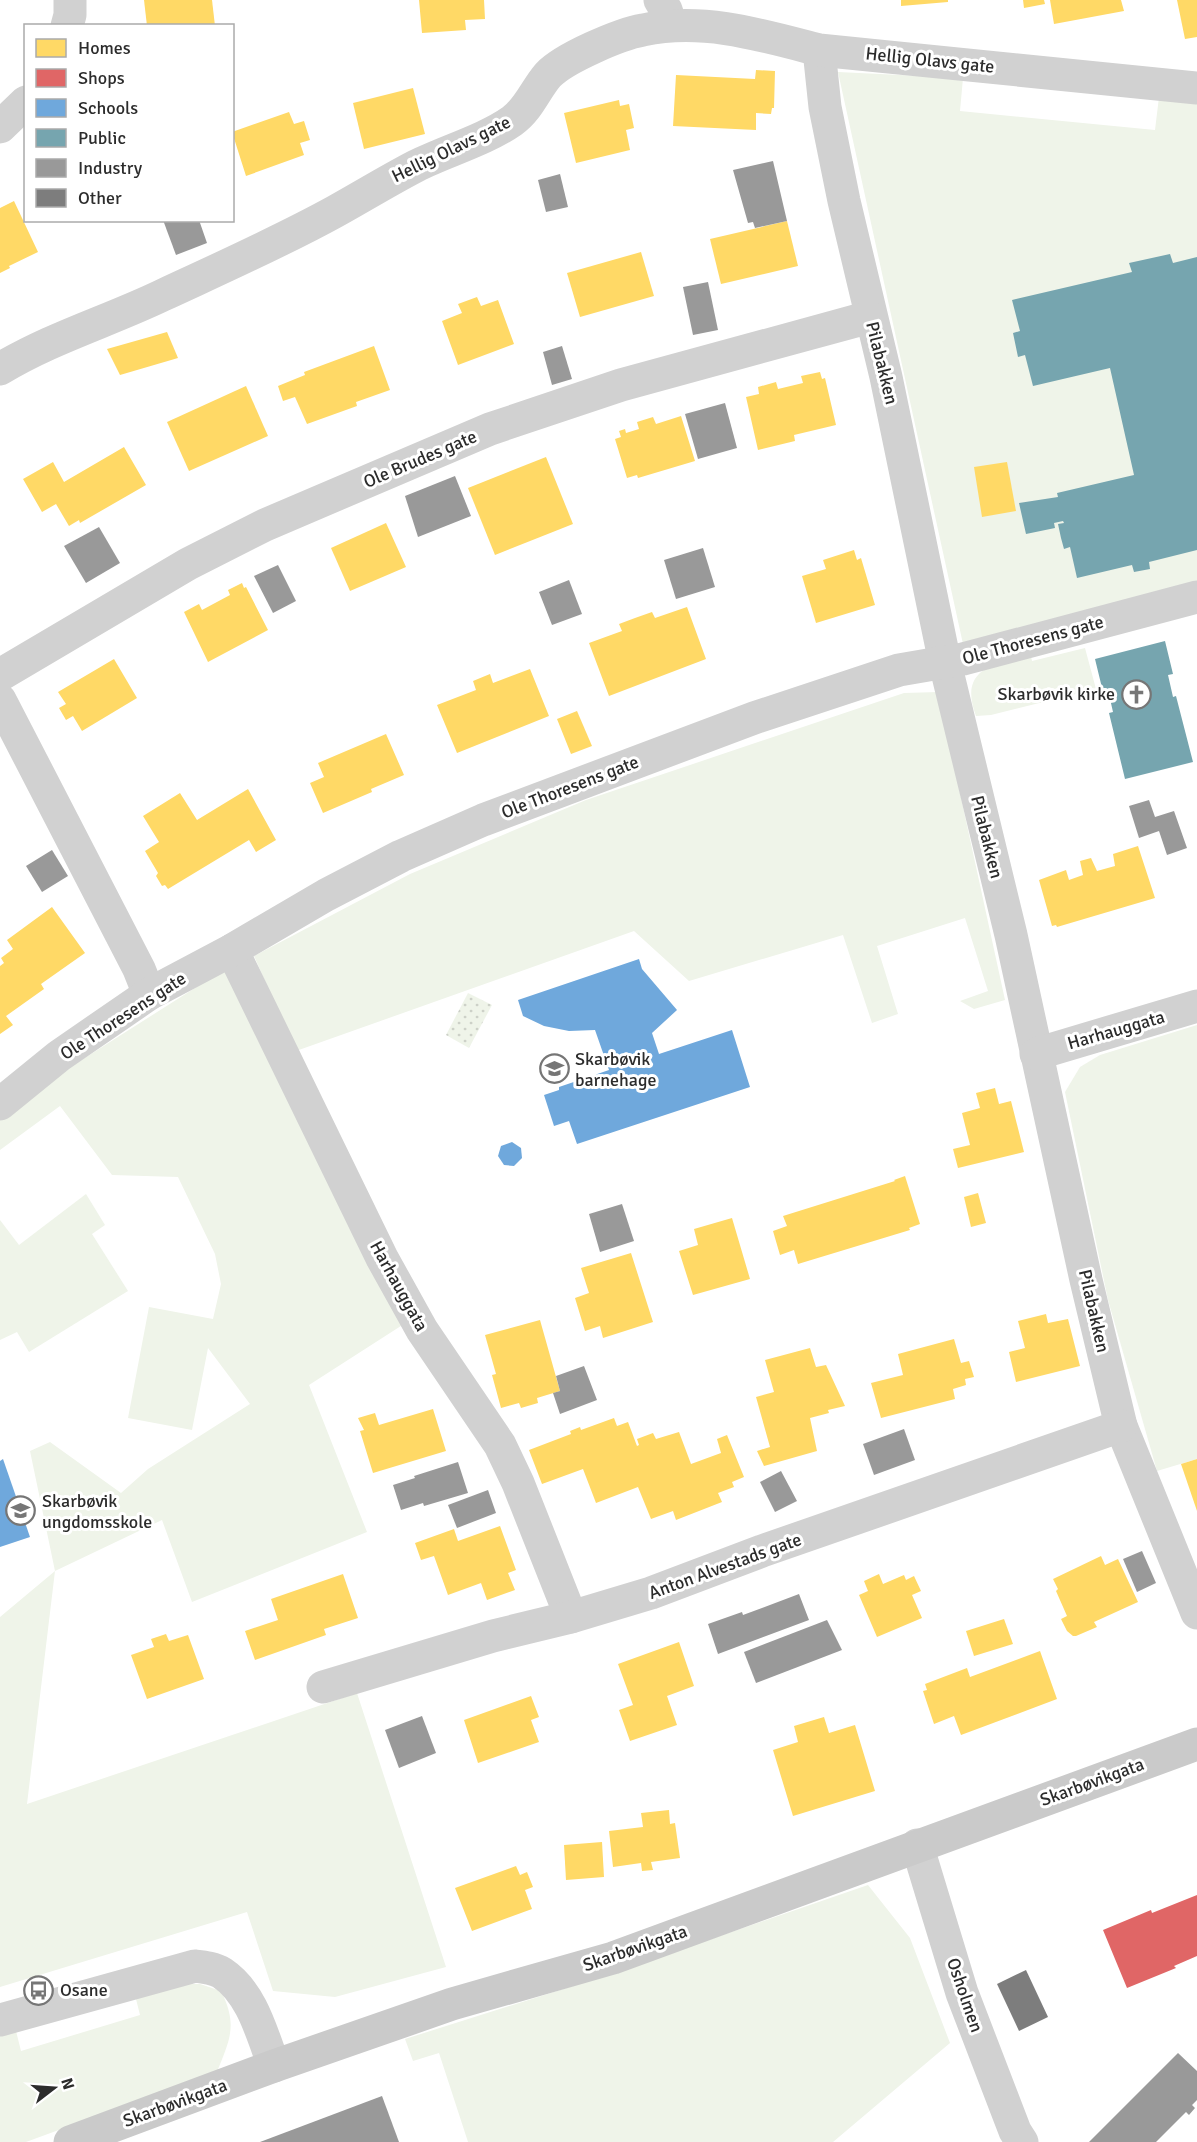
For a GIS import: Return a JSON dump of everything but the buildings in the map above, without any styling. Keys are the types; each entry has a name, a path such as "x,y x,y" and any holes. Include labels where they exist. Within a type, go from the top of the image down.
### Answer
{"main road":[{"name":"Skarbøvikgata","path":"70,2142 274,2066 452,2004 613,1958 1197,1744"}],"street":[{"path":"68,24 70,0"},
{"name":"Hellig Olavs gate","path":"0,369 29,351 147,303 244,257 336,211 418,165 513,121 527,106 549,74 589,49 641,30 666,13 819,50 1197,88"},
{"name":"Pilabakken","path":"819,50 825,107 844,201 886,377 945,663 1011,935 1121,1426 1197,1613"},
{"path":"0,127 24,104"},
{"name":"Ole Brudes gate","path":"0,675 188,564 265,525 490,429 621,385 870,317"},
{"name":"Ole Thoresens gate","path":"0,1104 59,1056 149,994 232,950 326,895 401,856 483,820 754,718 899,670 945,663 1197,597"},
{"path":"0,700 149,994"},
{"name":"Harhauggata","path":"232,950 382,1258 422,1330 500,1445 571,1617"},
{"name":"Harhauggata","path":"1036,1054 1197,1006"},
{"name":"Anton Alvestads gate","path":"323,1687 493,1636 571,1617 651,1593 762,1551 1121,1426"},
{"name":"Osholmen","path":"917,1845 962,1993 1015,2131 1022,2142"},
{"path":"0,2020 195,1966 221,1972 245,1998 256,2017 274,2066"}],"shaded area":[{"path":"838,72 963,78 960,111 1155,130 1159,97 1197,102 1197,581 963,644"},
{"path":"1085,648 1096,689 991,715 976,716 972,688 976,678 992,665 1030,652 1032,661"},
{"path":"938,692 1005,1000 974,1009 960,1001 988,991 965,918 877,946 898,1014 872,1023 843,935 689,981 634,931 296,1051 254,956 410,874 586,800 904,693"},
{"path":"228,967 404,1324 309,1385 367,1532 192,1602 162,1520 55,1571 30,1451 50,1442 121,1493 148,1469 250,1404 208,1348 192,1430 128,1418 149,1307 213,1319 221,1284 215,1254 178,1177 112,1175 60,1106 0,1150 0,1120 69,1068"},
{"path":"468,993 492,1005 469,1048 446,1035"},
{"path":"1197,1025 1197,1459 1157,1471 1108,1300 1065,1092 1080,1067 1100,1055"},
{"path":"86,1194 105,1225 92,1234 128,1291 29,1352 17,1332 0,1340 0,1220 19,1245"},
{"path":"55,1571 27,1804 357,1693 446,1967 335,1997 273,1991 247,1912 0,1987 0,1617"},
{"path":"868,1885 910,1938 950,2043 833,2142 468,2142 439,2053 413,2061 405,2039 592,1980"},
{"path":"174,1984 200,1984 221,1991 231,2023 228,2041 217,2072 26,2142 0,2142 0,2035 16,2031 21,2051 140,2015 135,1995"}],"place":[{"name":"Skarbøvik kirke","path":"1136,694"},
{"name":"Skarbøvik barnehage","path":"554,1069"},
{"name":"Skarbøvik ungdomsskole","path":"21,1511"},
{"name":"Osane","path":"39,1990"}]}
